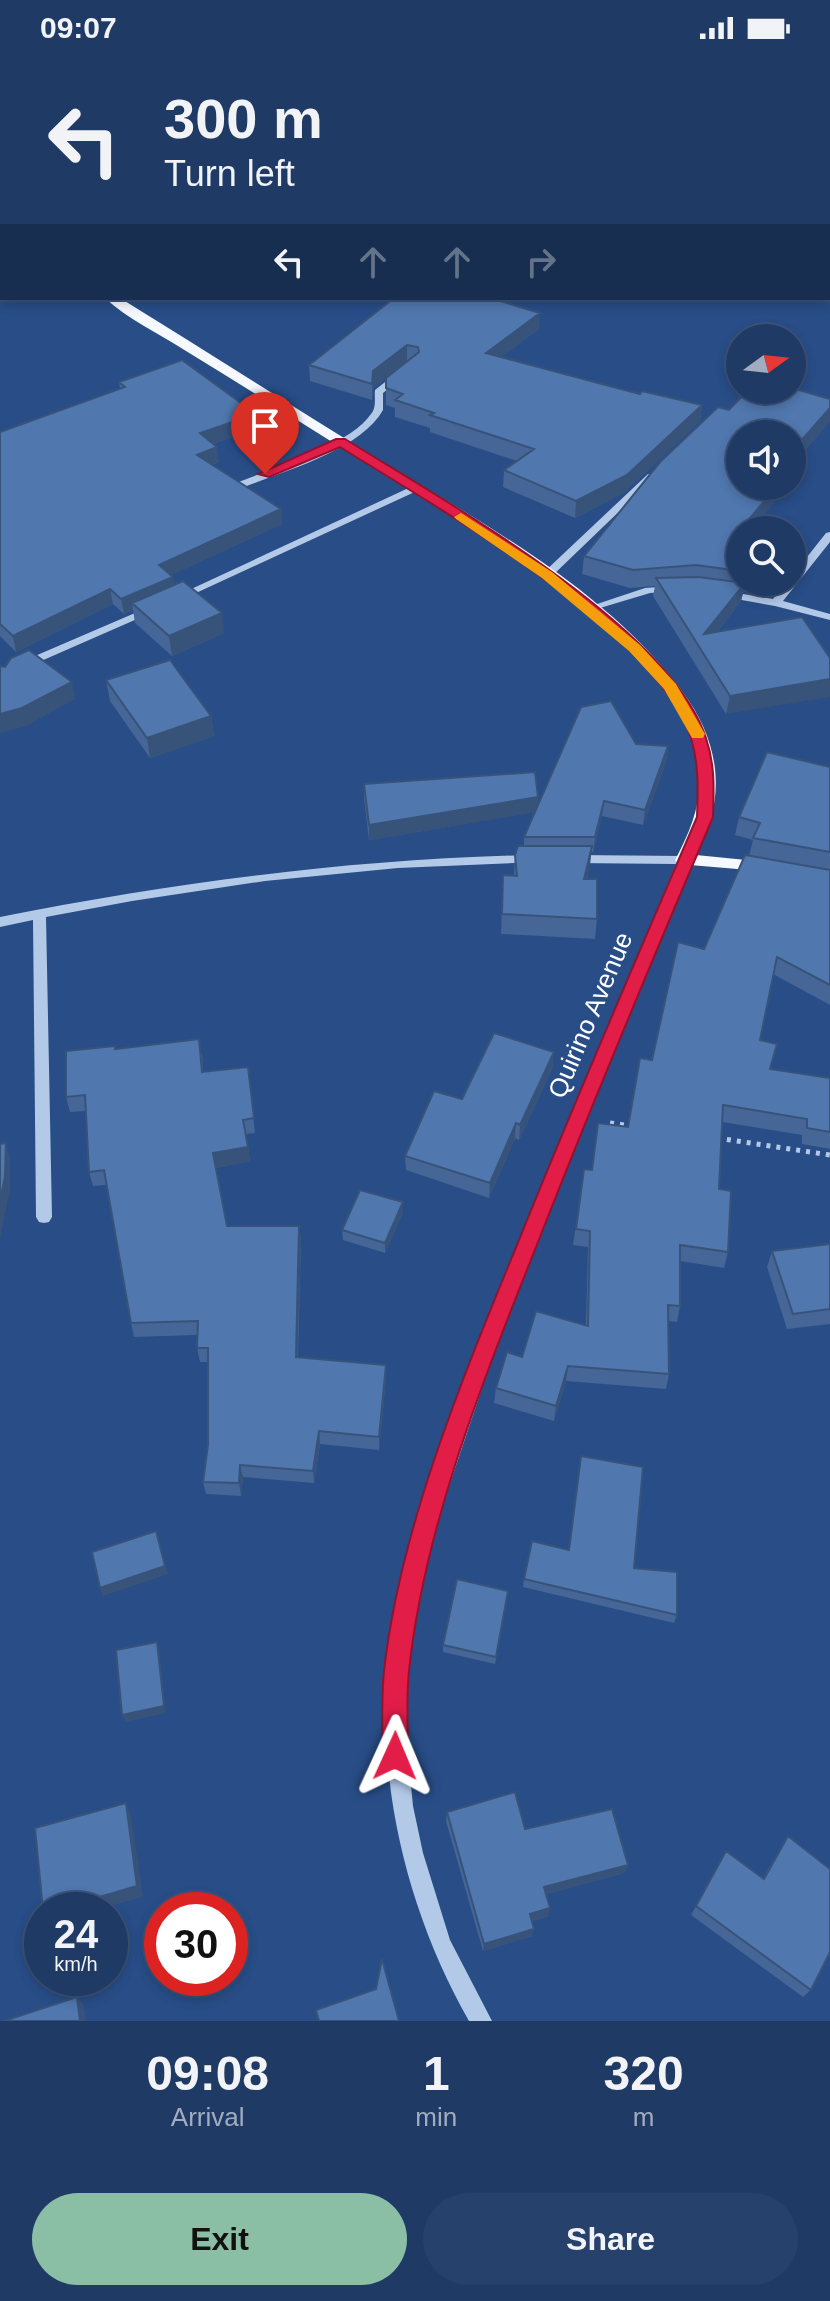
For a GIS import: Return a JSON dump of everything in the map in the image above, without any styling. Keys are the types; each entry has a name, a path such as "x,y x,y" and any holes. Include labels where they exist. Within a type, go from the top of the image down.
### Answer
{"main road":[{"name":"Quirino Avenue","path":"114,300 507,546 590,608 634,648 670,687 698,735 707,772 705,817 684,860"},
{"path":"684,860 745,864 791,872"}],"street":[{"path":"240,485 340,442 376,415 380,404 378,392 383,385 412,366"},
{"path":"547,575 657,471"},
{"path":"0,675 193,591 415,488"},
{"path":"776,603 830,535"},
{"path":"590,608 649,590 684,590"},
{"path":"709,591 830,617"},
{"path":"0,922 158,891 306,871 467,859 541,859"},
{"path":"556,859 684,860"},
{"name":"Quirino Avenue","path":"476,2013 435,1926 410,1839 395,1756 396,1672 412,1580 482,1356 684,860"},
{"path":"39,914 44,1217"}],"path":[{"path":"577,1118 636,1126"},
{"path":"710,1137 830,1155"}],"building":[{"path":"391,300 497,300 540,313 486,353 640,394 642,391 702,405 627,475 576,501 504,470 534,449 430,415 434,413 395,400 403,394 386,388 386,378 419,352 418,347 407,345 373,371 372,384 309,365"},
{"path":"182,360 256,414 200,433 217,447 197,455 281,509 159,565 173,577 121,599 110,589 13,636 0,624 0,432 125,387 119,382"},
{"path":"806,392 830,399 830,408 806,435 806,420 726,420 726,500 765,500 752,516 726,516 726,569 696,565 633,570 584,556 660,462 718,407 729,410 735,404 806,404"},
{"path":"698,577 726,581 726,596 735,596 704,634 802,617 830,658 830,679 730,696 656,578"},
{"path":"183,581 222,613 169,636 132,603"},
{"path":"29,650 72,682 22,708 0,714 0,666 5,667 11,658"},
{"path":"170,660 211,716 147,738 106,680"},
{"path":"611,701 636,744 668,746 645,810 604,801 595,837 524,837 581,707"},
{"path":"767,752 830,767 830,852 753,838 760,823 739,817"},
{"path":"535,772 538,797 369,825 364,784"},
{"path":"518,846 592,846 584,879 597,879 597,919 502,914 503,875 517,876 515,855"},
{"path":"745,855 830,870 830,985 777,957 760,1040 777,1044 770,1069 830,1078 830,1132 807,1128 807,1119 723,1105 719,1189 731,1191 728,1252 680,1245 680,1306 668,1305 669,1374 568,1366 556,1406 496,1388 507,1352 522,1357 536,1311 588,1326 590,1231 576,1229 584,1169 592,1170 598,1123 628,1127 640,1058 652,1060 678,942 704,949"},
{"path":"494,1033 554,1052 520,1125 516,1123 490,1183 405,1156 434,1091 462,1099"},
{"path":"199,1039 202,1072 248,1067 254,1118 243,1120 248,1147 213,1153 227,1226 299,1226 296,1357 386,1365 379,1437 319,1431 313,1471 240,1465 239,1483 203,1482 208,1445 208,1348 197,1348 198,1321 131,1323 104,1170 89,1172 85,1095 66,1097 66,1051 115,1046 115,1049"},
{"path":"6,1143 5,1176 0,1202 0,1144"},
{"path":"360,1190 403,1202 385,1243 342,1230"},
{"path":"830,1244 830,1309 793,1314 772,1251"},
{"path":"581,1456 643,1467 634,1568 677,1572 677,1615 524,1579 532,1541 569,1550"},
{"path":"156,1531 165,1566 100,1588 92,1552"},
{"path":"457,1579 508,1591 496,1657 443,1645"},
{"path":"157,1642 164,1706 122,1715 116,1650"},
{"path":"515,1792 525,1829 612,1809 628,1865 544,1887 550,1908 530,1914 534,1929 484,1944 447,1812"},
{"path":"126,1803 137,1886 116,1892 41,1892 35,1828"},
{"path":"788,1836 830,1869 830,1952 811,1990 696,1906 726,1851 764,1879"},
{"path":"382,1959 399,2021 319,2021 316,2010 376,1989"},
{"path":"77,1997 80,2021 4,2021"}],"slow traffic":[{"path":"461,517 547,575 634,648 670,687 697,734"}],"route":[{"path":"265,474 340,442 507,546 590,608 634,648 670,687 698,735 707,772 705,817 684,860 577,1118 482,1356 438,1491 412,1580 396,1672 395,1756"}]}
